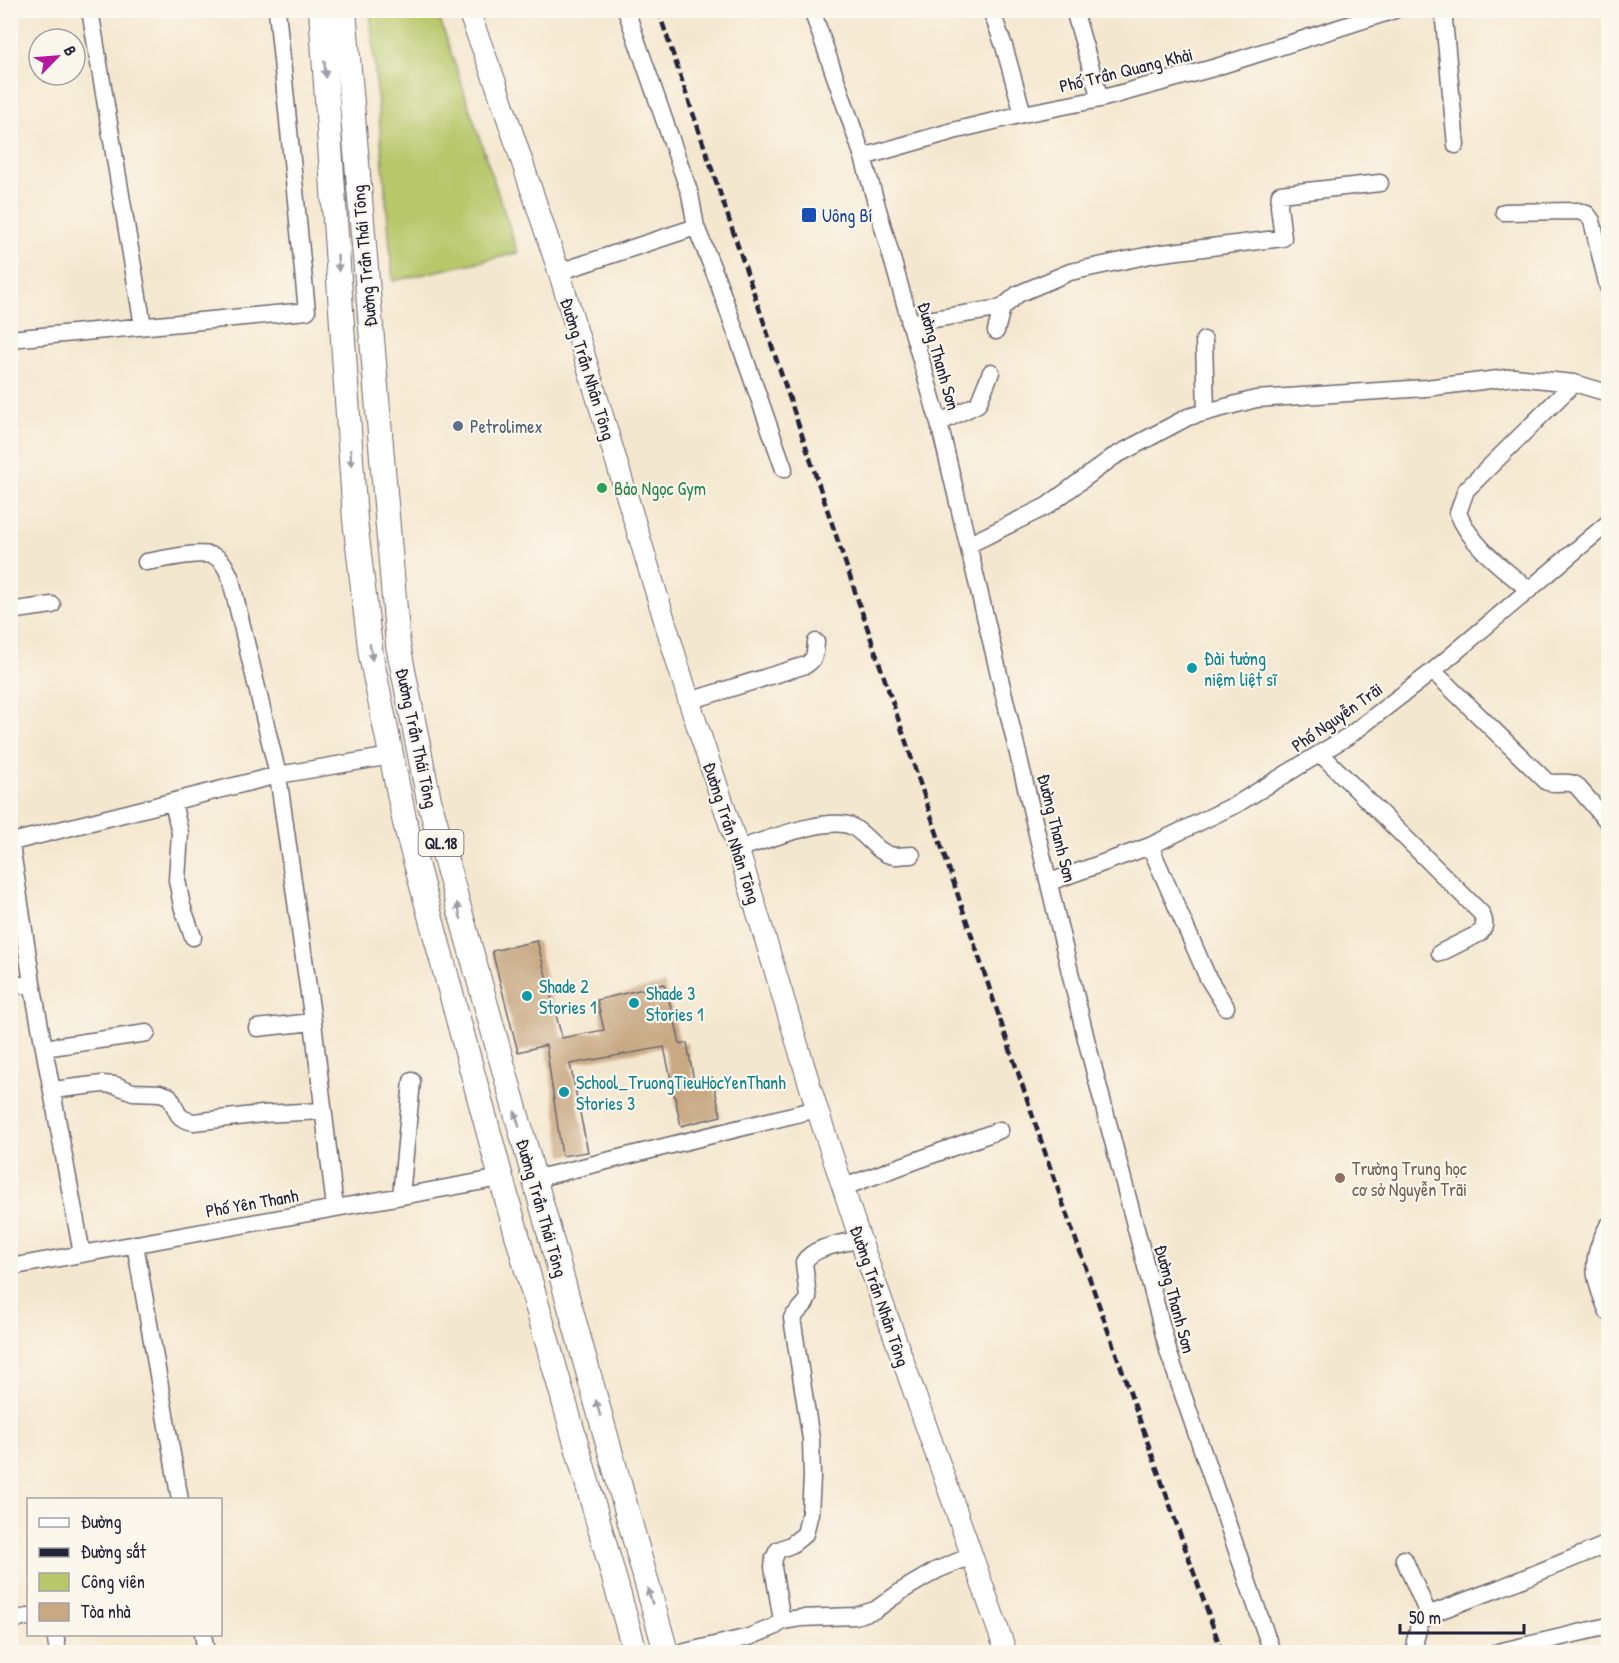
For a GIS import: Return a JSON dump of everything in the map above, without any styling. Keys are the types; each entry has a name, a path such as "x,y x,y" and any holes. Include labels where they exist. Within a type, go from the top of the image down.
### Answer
{"highway":[{"name":"Đường Trần Thái Tông","path":"321,10 356,520 371,656 405,823 501,1178 635,1653"},
{"name":"Đường Trần Thái Tông","path":"344,10 398,645 429,800 666,1653"},
{"path":"441,952 468,944"}],"main road":[{"name":"Đường Trần Nhân Tông","path":"468,10 496,84 559,272 689,701 738,849 817,1109 860,1239 1006,1653"}],"street":[{"path":"90,10 143,326"},
{"path":"10,339 307,311 277,10"},
{"path":"626,10 690,194 696,227 717,279 784,469"},
{"name":"Đường Thanh Sơn","path":"812,10 863,157 939,423 1086,1039 1169,1354 1272,1653"},
{"path":"991,10 1004,46 1023,114"},
{"path":"1074,10 1100,99"},
{"name":"Phố Trần Quang Khải","path":"863,157 953,131 1100,99 1213,68 1358,17 1395,10"},
{"path":"1443,10 1456,146"},
{"path":"909,323 1002,308 1018,294 1071,272 1155,254 1283,238 1280,194 1380,183"},
{"path":"1504,212 1578,211 1587,214 1592,221 1608,287"},
{"path":"559,272 696,227"},
{"path":"996,331 1002,308"},
{"path":"1204,340 1206,412"},
{"path":"939,423 978,404 991,372"},
{"path":"968,545 1047,506 1113,457 1188,417 1256,399 1426,388 1514,377 1574,383 1608,393"},
{"path":"1529,590 1492,559 1463,526 1458,513 1466,489 1574,383"},
{"name":"Phố Nguyễn Trãi","path":"1050,882 1150,846 1237,804 1321,754 1350,735 1433,671 1608,523"},
{"path":"146,562 201,554 215,556 224,563 230,576 278,776 313,1022 335,1208"},
{"path":"10,611 52,605"},
{"path":"689,701 806,665 813,661 816,642"},
{"path":"1433,671 1547,782 1555,784 1571,782 1576,785 1608,822"},
{"path":"1321,754 1481,913 1485,921 1480,933 1440,953"},
{"path":"82,1254 32,983 11,840 278,776 391,756"},
{"path":"173,802 180,833 177,880 193,937"},
{"path":"738,849 793,831 837,823 852,827 886,853 894,856 912,855"},
{"path":"1150,846 1209,978 1226,1007"},
{"path":"10,987 32,983"},
{"path":"257,1028 313,1022"},
{"path":"44,1048 147,1033"},
{"path":"401,1196 412,1081"},
{"path":"53,1090 102,1084 115,1085 133,1092 160,1093 169,1096 179,1117 194,1122 262,1114 323,1111"},
{"path":"534,1179 817,1109"},
{"path":"844,1187 1000,1130"},
{"name":"Phố Yên Thanh","path":"10,1266 501,1178"},
{"path":"1608,1226 1595,1256 1595,1271 1598,1289 1608,1312"},
{"path":"782,1621 773,1567 774,1558 778,1551 791,1545 805,1534 810,1513 812,1478 811,1439 792,1318 808,1298 804,1262 808,1256 860,1239"},
{"path":"135,1244 180,1498"},
{"path":"1416,1653 1415,1641 1420,1622 1429,1616 1608,1544"},
{"path":"685,1653 749,1636 774,1627 782,1621 855,1616 875,1610 937,1570 971,1556"},
{"path":"1404,1559 1429,1616"},
{"path":"10,1620 27,1617"},
{"path":"1498,1653 1608,1626"},
{"path":"55,1636 58,1653"},
{"path":"203,1636 206,1653"}],"green space":[{"path":"370,11 437,11 518,253 393,281"}],"building":[{"path":"537,941 562,1038 604,1030 597,1000 664,984 680,1044 687,1043 694,1081 712,1077 721,1116 681,1126 664,1047 570,1064 588,1152 562,1156 546,1045 518,1052 492,951"}],"railway":[{"path":"658,10 1050,1167 1222,1652"}],"place":[{"name":"Uông Bí","path":"809,215"},
{"name":"Petrolimex","path":"458,426"},
{"name":"Bảo Ngọc Gym","path":"602,488"},
{"name":"Đài tưởng niệm liệt sĩ","path":"1192,668"},
{"name":"Shade 2 Stories 1","path":"527,996"},
{"name":"Shade 3 Stories 1","path":"634,1003"},
{"name":"School_TruongTieuHocYenThanh Stories 3","path":"564,1092"},
{"name":"Trường Trung học cơ sở Nguyễn Trãi","path":"1340,1178"}]}
